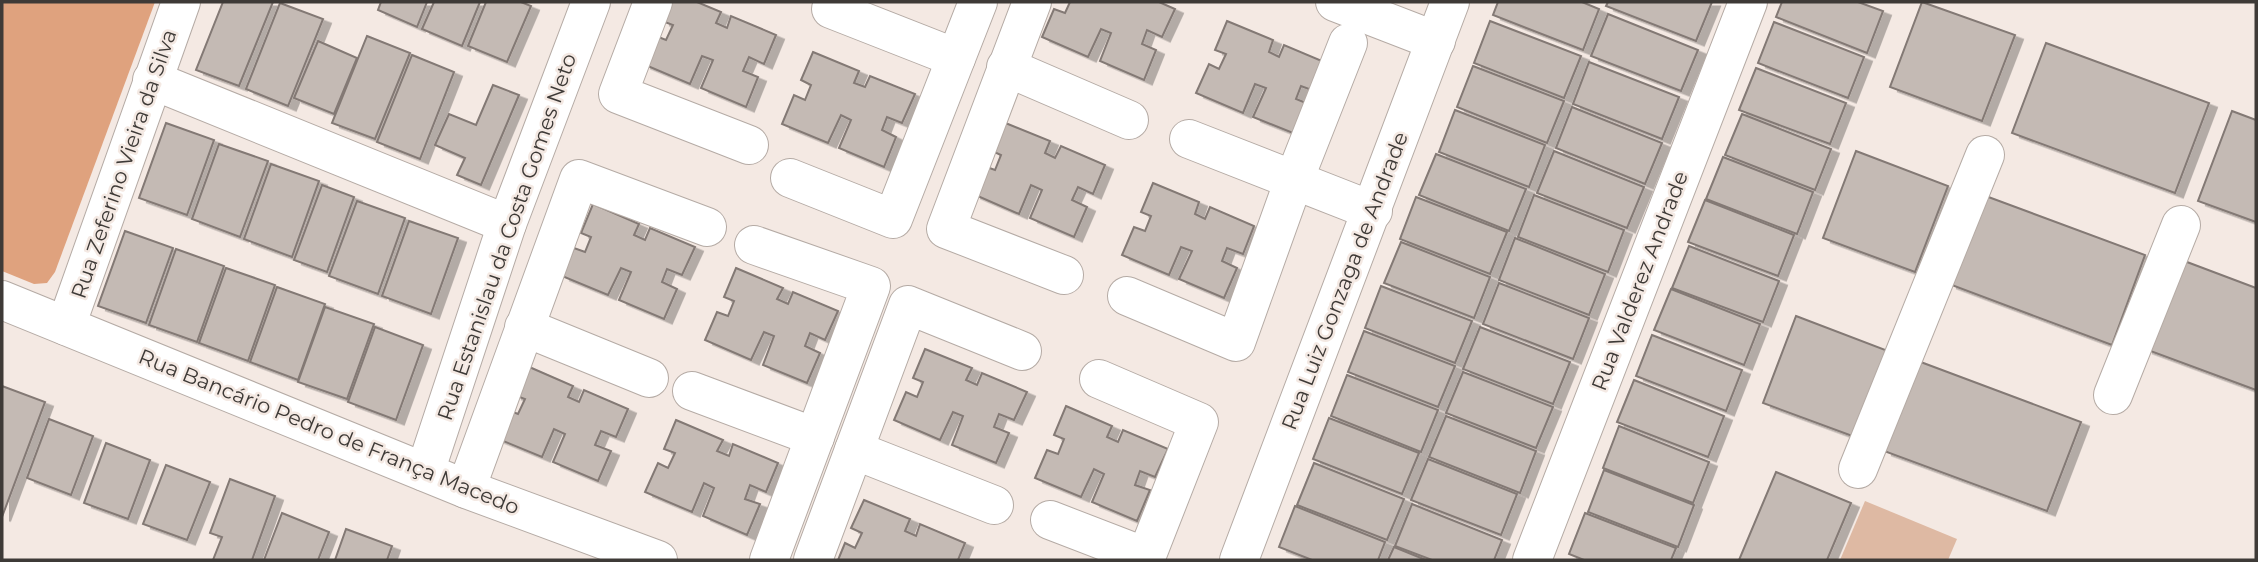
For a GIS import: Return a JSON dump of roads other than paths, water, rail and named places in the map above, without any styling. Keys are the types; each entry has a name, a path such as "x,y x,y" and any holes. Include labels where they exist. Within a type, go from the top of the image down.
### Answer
{"street":[{"name":"Rua Zeferino Vieira da Silva","path":"66,326 181,2"},
{"name":"Rua Estanislau da Costa Gomes Neto","path":"425,472 507,224 591,2"},
{"path":"653,2 618,94 748,145"},
{"path":"790,178 894,219 978,2"},
{"path":"1032,2 946,229 1064,275"},
{"path":"1335,2 1436,41"},
{"name":"Rua Luiz Gonzaga de Andrade","path":"1239,560 1450,2"},
{"name":"Rua Valderez Andrade","path":"1532,560 1748,2"},
{"path":"831,9 956,58"},
{"path":"1126,296 1236,342 1294,180 1348,43"},
{"path":"1006,67 1129,120"},
{"path":"152,80 507,224"},
{"path":"1189,139 1373,211"},
{"path":"1858,469 1985,155"},
{"path":"466,489 579,179 707,227"},
{"path":"2113,395 2181,225"},
{"path":"754,245 871,286 769,560"},
{"name":"Rua Bancário Pedro de França Macedo","path":"2,300 466,489 658,560"},
{"path":"813,560 908,305 1022,351"},
{"path":"524,327 649,377"},
{"path":"1050,520 1145,559 1199,422 1099,379"},
{"path":"692,391 815,437"},
{"path":"854,450 995,505"}]}
